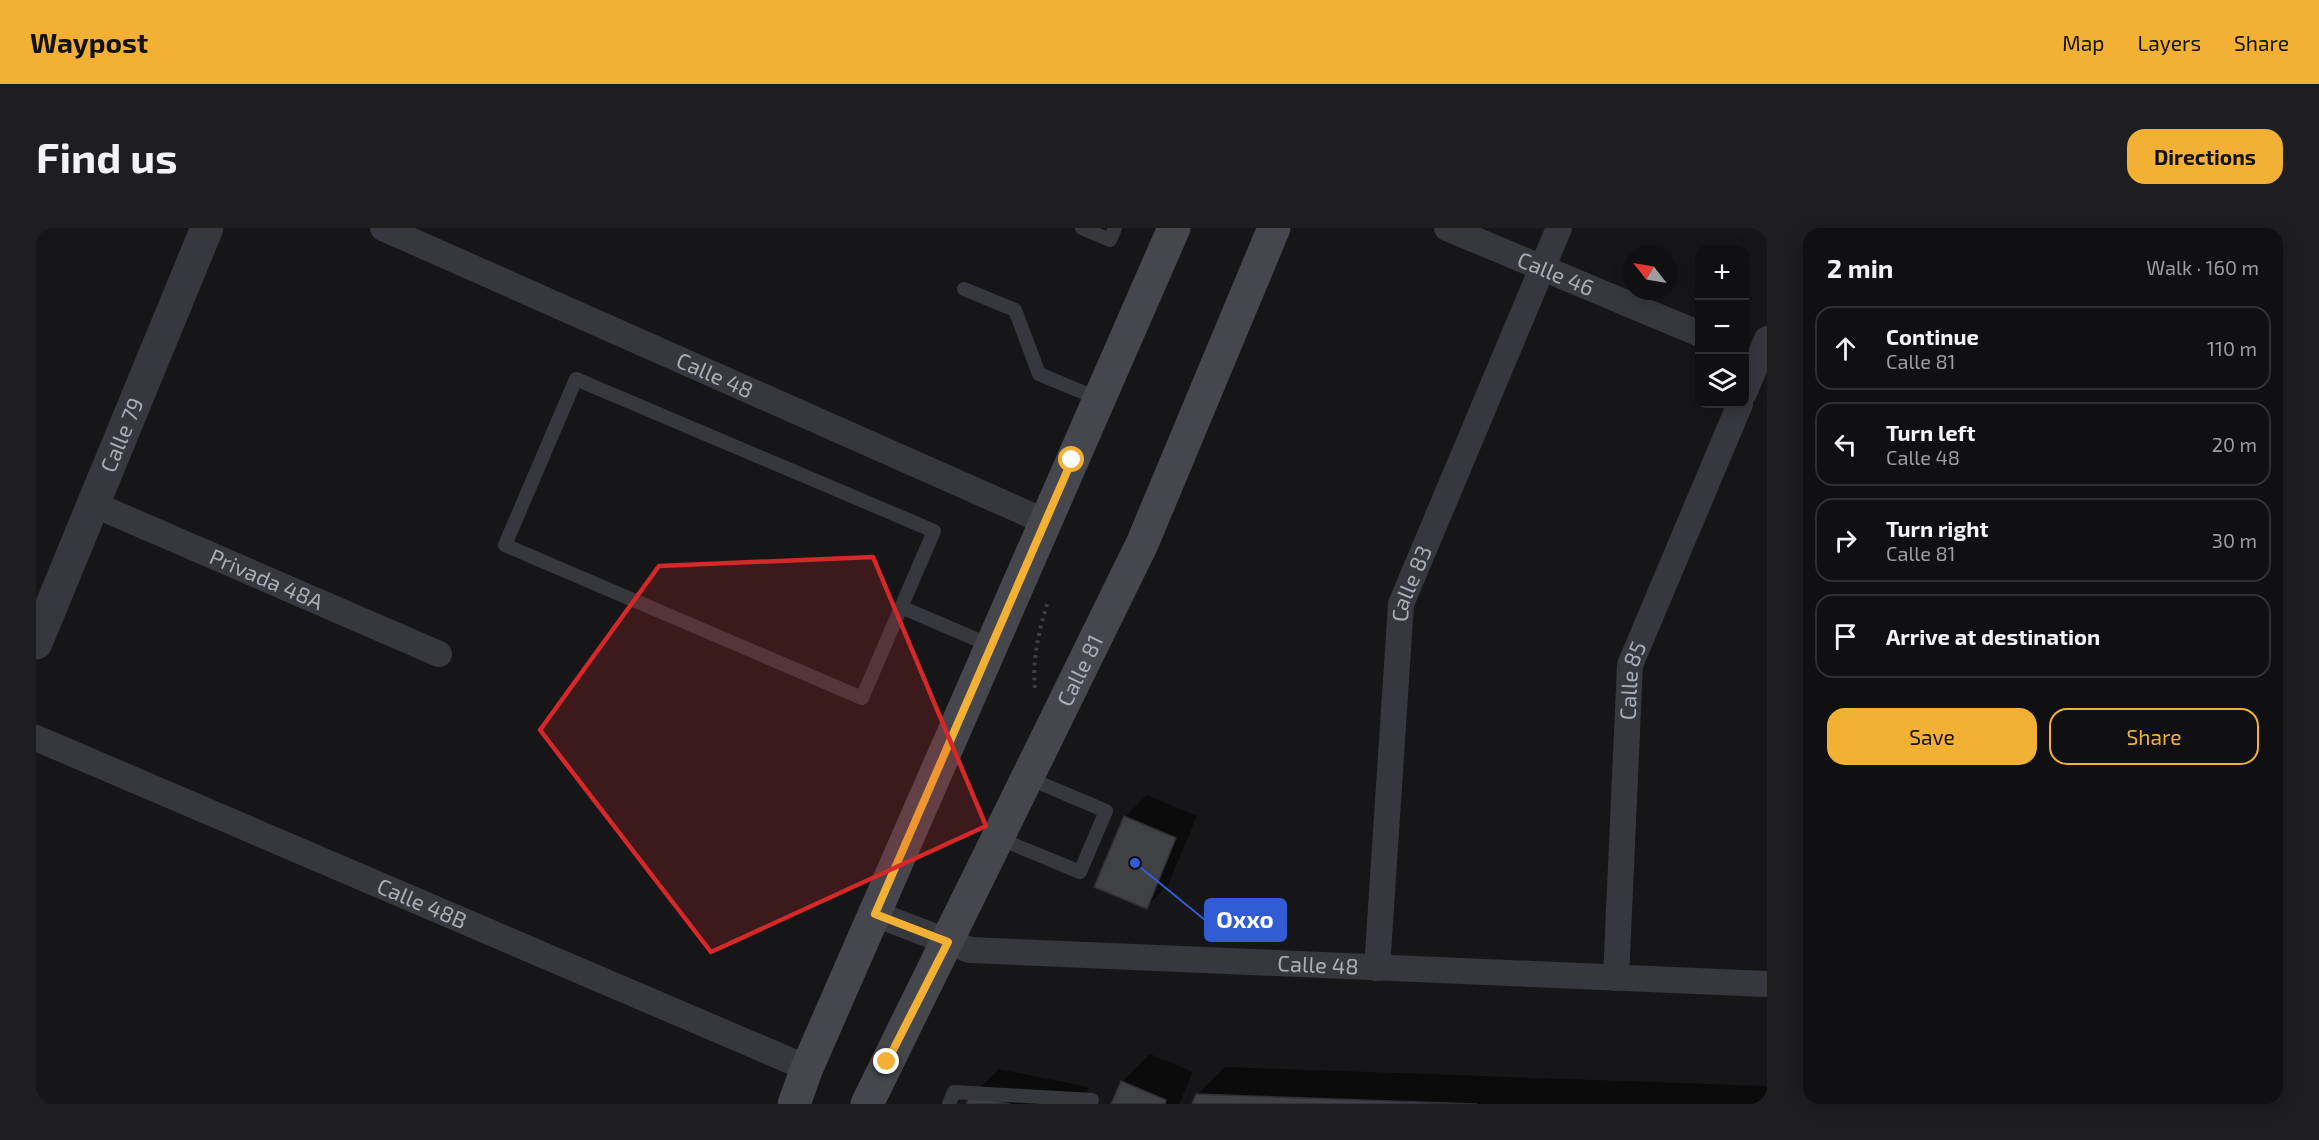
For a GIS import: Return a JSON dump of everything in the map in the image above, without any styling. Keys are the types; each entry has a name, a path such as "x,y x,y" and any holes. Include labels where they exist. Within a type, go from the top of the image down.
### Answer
{"main road":[{"path":"794,1104 807,1068 1173,228"},
{"name":"Calle 81","path":"867,1104 1142,544 1274,228"}],"street":[{"name":"Calle 79","path":"36,643 207,228"},
{"name":"Calle 48","path":"383,228 1046,522"},
{"name":"Calle 46","path":"1448,228 1695,332"},
{"name":"Calle 83","path":"1377,968 1401,604 1559,228"},
{"path":"1749,380 1759,353"},
{"name":"Calle 85","path":"1616,978 1630,665 1738,408"},
{"name":"Privada 48A","path":"93,504 439,654"},
{"name":"Calle 48B","path":"36,738 807,1068"},
{"name":"Calle 48","path":"875,914 970,950 1767,984"}],"lane":[{"path":"1082,228 1110,240 1115,228"},
{"path":"964,289 1015,310 1039,374 1099,399"},
{"path":"576,379 934,531 901,607 862,698 505,545 576,379"},
{"path":"901,607 992,645"},
{"path":"998,838 1080,872 1106,811 1028,778"},
{"path":"949,1104 954,1092 1092,1100 1090,1104"}],"highlighted area":[{"path":"873,557 986,826 711,952 540,730 659,566"}],"building":[{"path":"1124,816 1176,838 1147,909 1094,887"},
{"path":"1121,1081 1166,1100 1165,1104 1111,1104"},
{"path":"1196,1094 1477,1104 1192,1104"},
{"path":"970,1096 1010,1104 966,1104"}],"place":[{"name":"Oxxo","path":"1135,863"}],"route":[{"path":"887,1062 948,942 875,914 1072,460"}]}
